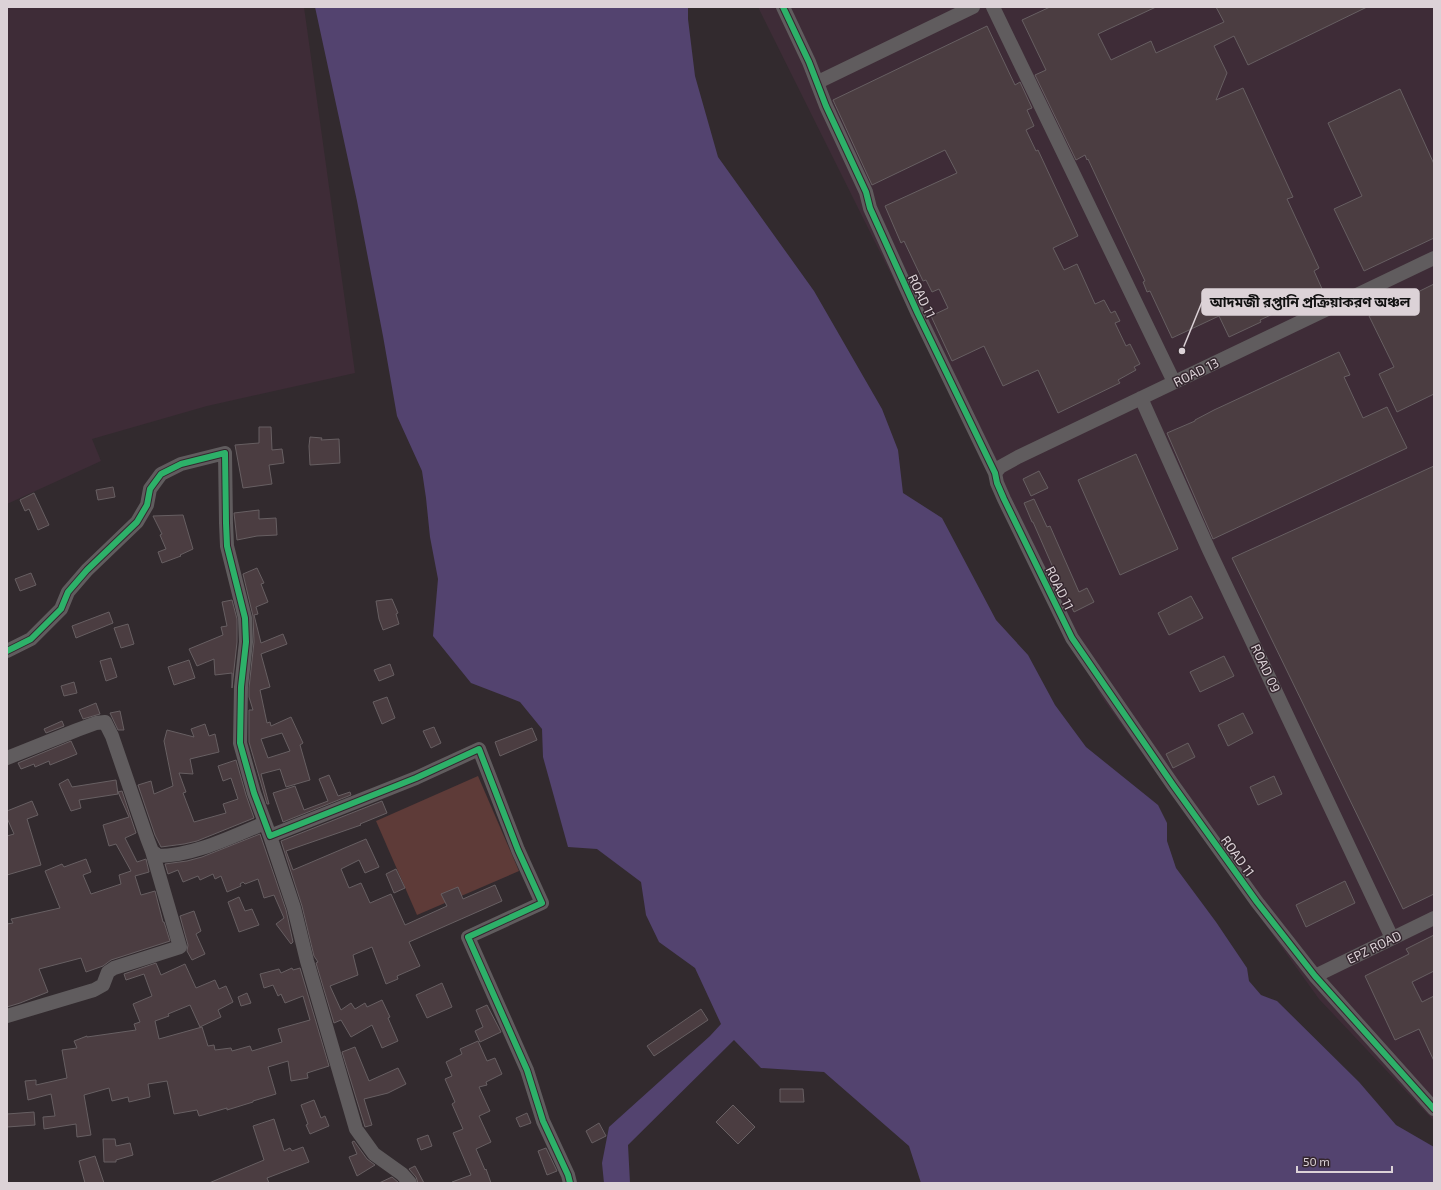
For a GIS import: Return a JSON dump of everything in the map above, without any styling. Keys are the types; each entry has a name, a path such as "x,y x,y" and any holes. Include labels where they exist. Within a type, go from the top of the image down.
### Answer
{"street":[{"name":"ROAD 11","path":"783,7 818,82 826,106 866,192 870,208 918,314 995,473 999,488 1072,638 1173,785 1257,902 1315,976 1434,1109"},
{"path":"818,82 973,7"},
{"path":"993,7 1174,382"},
{"name":"ROAD 13","path":"995,473 1000,467 1018,457 1434,258"},
{"name":"ROAD 09","path":"1141,398 1209,550 1392,938"},
{"path":"7,651 31,639 61,610 68,592 87,570 137,522 147,505 150,489 161,474 181,464 225,453 227,546 245,618 246,642 241,687 240,743 254,793 268,829 294,908 356,1129 374,1154 402,1174 410,1183"},
{"path":"7,758 96,723 105,722 112,736 152,851 180,947 114,968 108,972 103,984 94,990 7,1016"},
{"path":"152,851 158,856 169,856 193,851 268,829 416,778 479,749 518,850 542,903 468,937 527,1070 543,1121 568,1175 570,1183"},
{"name":"EPZ ROAD","path":"1315,976 1434,918"}],"shaded area":[{"path":"7,7 304,7 355,373 207,406 92,439 101,461 7,504"},
{"path":"315,7 688,7 688,19 695,76 718,157 814,291 882,409 898,450 903,493 942,518 996,620 1028,655 1055,705 1086,747 1158,805 1167,823 1167,841 1176,868 1216,922 1247,968 1249,981 1261,995 1277,1001 1359,1082 1396,1125 1434,1147 1434,1183 921,1183 909,1146 824,1072 761,1068 734,1040 628,1145 630,1183 604,1183 602,1163 609,1127 710,1036 721,1024 695,968 659,942 646,915 641,882 597,849 568,847 543,757 542,729 520,702 471,683 433,636 438,579 430,537 422,471 397,416 357,201"},
{"path":"758,7 1434,7 1434,1121 1319,999 1101,696"},
{"path":"478,776 519,871 417,915 376,821"}],"building":[{"path":"1050,7 1156,7 1098,34 1111,60 1151,41 1156,53 1224,22 1216,7 1367,7 1248,65 1234,36 1214,46 1227,73 1216,100 1243,88 1293,197 1287,199 1319,268 1314,271 1323,291 1260,320 1261,322 1229,337 1219,316 1172,338 1150,291 1147,292 1143,282 1145,281 1088,159 1087,160 1085,155 1076,160 1035,75 1046,70 1022,20"},
{"path":"987,26 1015,85 1020,82 1032,108 1027,110 1034,126 1026,130 1036,151 1038,150 1078,236 1053,248 1064,270 1077,264 1095,304 1104,300 1111,313 1115,311 1120,321 1115,323 1126,346 1130,344 1140,364 1134,367 1136,370 1118,380 1120,383 1058,413 1038,370 1003,386 984,346 952,361 931,316 948,308 939,289 932,292 926,280 923,281 904,241 901,243 885,206 957,173 945,150 872,185 833,100"},
{"path":"1400,89 1434,164 1434,238 1364,271 1334,209 1362,196 1328,123"},
{"path":"1434,284 1434,394 1397,412 1379,374 1394,367 1369,316"},
{"path":"1339,352 1350,375 1344,377 1363,418 1387,407 1407,448 1213,539 1167,433"},
{"path":"259,427 271,427 272,450 282,449 284,463 269,465 272,484 243,488 235,445 259,443"},
{"path":"310,437 322,438 321,440 339,439 340,463 310,465"},
{"path":"1136,454 1178,549 1120,575 1078,480"},
{"path":"1434,466 1434,894 1403,909 1232,558"},
{"path":"1039,471 1048,488 1031,496 1023,479"},
{"path":"113,487 115,497 98,500 96,490"},
{"path":"34,493 49,525 38,530 29,509 25,511 20,500"},
{"path":"1034,499 1047,527 1050,526 1079,592 1087,588 1094,602 1074,612 1024,503"},
{"path":"259,510 259,519 276,518 277,535 257,536 237,540 234,513"},
{"path":"183,515 193,549 180,555 181,556 162,563 158,552 166,549 160,535 162,534 153,516"},
{"path":"257,568 264,583 261,584 268,602 256,607 258,614 254,615 261,643 283,634 287,644 261,654 270,687 260,690 267,723 270,722 271,726 291,717 303,743 300,745 310,780 286,787 280,769 261,774 269,804 267,804 249,742 249,710 253,710 249,697 249,688 254,642 253,616 243,574","holes":["282,733 290,751 268,758 261,739"]},
{"path":"31,573 36,585 20,591 15,579"},
{"path":"1191,596 1203,618 1169,635 1158,613"},
{"path":"392,599 398,613 396,614 399,624 383,630 379,619 376,601"},
{"path":"232,600 237,619 237,642 232,688 232,673 215,675 214,659 197,666 189,649 223,635 221,627 227,626 222,602"},
{"path":"109,612 113,623 76,638 72,626"},
{"path":"128,624 134,644 121,648 114,628"},
{"path":"1224,656 1234,676 1200,692 1190,672"},
{"path":"111,658 117,677 106,681 100,661"},
{"path":"189,660 195,678 174,685 168,667"},
{"path":"390,664 394,675 379,681 374,670"},
{"path":"74,682 77,693 64,696 61,686"},
{"path":"387,697 395,718 382,724 373,702"},
{"path":"96,703 100,714 83,719 79,710"},
{"path":"120,711 124,730 118,730 110,713"},
{"path":"1243,713 1253,733 1228,746 1218,725"},
{"path":"62,721 64,726 46,733 44,729"},
{"path":"205,724 209,736 215,734 219,752 190,759 193,774 179,773 186,792 183,793 194,822 226,813 223,804 238,799 231,778 223,781 218,766 236,760 254,818 197,841 161,847 155,835 138,785 151,781 154,794 173,786 164,741 167,730 194,737 191,729"},
{"path":"434,727 441,743 431,748 423,731"},
{"path":"532,728 537,740 500,756 495,742"},
{"path":"71,741 77,754 50,765 49,761 35,767 34,764 21,769 18,763"},
{"path":"1188,743 1195,757 1173,768 1166,754"},
{"path":"329,775 338,796 350,792 351,795 283,822 273,793 295,786 304,810 328,801 319,779"},
{"path":"1274,776 1282,794 1258,805 1250,787"},
{"path":"68,779 72,787 116,780 118,794 79,800 81,808 71,811 59,784"},
{"path":"122,791 136,833 125,838 137,862 146,859 149,872 135,876 141,895 155,891 163,922 170,941 111,960 103,966 86,972 81,958 39,969 48,992 7,1007 7,924 13,923 11,919 60,908 45,871 62,864 64,867 86,859 91,872 83,875 91,894 121,884 119,875 131,871 116,844 109,846 103,825 129,817 118,792"},
{"path":"32,801 38,815 27,819 41,865 7,875 7,836 14,834 7,818 7,811"},
{"path":"382,801 387,813 360,824 361,825 286,851 293,870 366,839 379,867 365,873 359,860 341,869 349,888 361,883 370,903 391,894 405,925 447,906 441,894 458,887 463,899 495,885 502,901 409,942 420,966 397,976 398,979 386,984 372,947 353,955 358,975 330,986 341,1010 351,1003 355,1009 365,1003 367,1007 382,1000 390,1017 388,1018 398,1041 382,1048 372,1025 351,1037 341,1020 334,1023 316,963 318,962 314,956 302,906 281,841"},
{"path":"260,834 286,910 293,942 291,944 276,924 284,918 274,895 264,898 258,879 245,884 243,882 240,884 241,886 227,892 221,876 215,879 213,874 200,880 198,876 183,882 178,870 168,874 165,864 202,857"},
{"path":"396,869 405,888 394,893 386,874"},
{"path":"1345,881 1355,903 1306,927 1296,905"},
{"path":"239,897 245,911 252,909 259,925 239,932 228,902"},
{"path":"194,911 201,931 196,934 205,954 192,960 187,951 188,945 180,916"},
{"path":"1434,935 1434,971 1412,982 1422,1002 1434,996 1434,1061 1419,1029 1395,1040 1365,976 1409,954 1406,949"},
{"path":"156,963 161,975 185,964 196,988 215,980 219,989 226,986 233,1002 218,1010 221,1017 200,1027 190,1005 168,1014 169,1016 155,1021 159,1039 202,1027 208,1046 214,1045 215,1050 231,1048 232,1051 250,1046 252,1051 282,1042 278,1029 310,1020 303,996 285,1003 281,994 278,996 273,985 264,988 260,974 279,969 281,973 292,968 293,970 300,968 329,1066 307,1073 308,1078 291,1081 288,1061 268,1067 276,1094 227,1110 227,1108 199,1116 197,1110 174,1114 167,1081 148,1084 150,1097 129,1102 128,1097 112,1101 109,1088 84,1095 91,1135 77,1137 76,1124 44,1129 43,1117 55,1116 51,1094 28,1100 25,1081 36,1080 36,1085 67,1078 62,1050 77,1048 74,1041 87,1036 136,1030 134,1024 140,1022 133,1004 152,996 144,974 126,980 124,974"},
{"path":"442,983 452,1007 427,1018 416,995"},
{"path":"247,993 251,1003 241,1006 238,997"},
{"path":"487,1005 501,1032 480,1042 475,1031 483,1027 476,1010"},
{"path":"701,1009 708,1020 654,1056 647,1046"},
{"path":"478,1041 487,1061 495,1058 502,1074 486,1082 487,1085 479,1087 490,1111 479,1116 491,1142 476,1149 491,1183 452,1183 471,1175 453,1133 463,1129 452,1104 455,1102 445,1079 452,1076 446,1062 462,1054 460,1049"},
{"path":"355,1047 369,1081 398,1068 406,1084 388,1093 364,1099 372,1125 365,1127 342,1052"},
{"path":"780,1089 803,1089 804,1102 780,1102"},
{"path":"314,1100 321,1118 325,1116 329,1126 310,1134 301,1105"},
{"path":"733,1105 755,1127 738,1144 716,1122"},
{"path":"34,1112 35,1125 7,1127 7,1114"},
{"path":"527,1113 531,1123 520,1127 516,1118"},
{"path":"274,1119 284,1151 290,1148 292,1151 303,1147 309,1162 267,1178 269,1183 209,1183 264,1160 253,1126"},
{"path":"599,1123 606,1136 592,1143 586,1131"},
{"path":"428,1135 432,1146 421,1150 417,1139"},
{"path":"103,1139 115,1139 116,1146 130,1143 133,1155 116,1160 116,1162 104,1162"},
{"path":"354,1141 367,1159 375,1165 357,1176 349,1157 357,1154 352,1142"},
{"path":"546,1148 557,1171 547,1175 538,1151"},
{"path":"95,1156 104,1183 85,1183 79,1161"},
{"path":"415,1166 424,1183 418,1183 416,1177 409,1169"},
{"path":"392,1177 399,1183 379,1183"}],"cycle path":[{"path":"783,7 809,62 826,106 866,192 870,208 918,314 995,473 997,483 1004,499 1072,638 1173,785 1257,902 1315,976 1434,1109"},
{"path":"7,651 31,639 61,609 68,592 87,570 137,522 147,505 150,489 161,474 181,464 225,453 227,546 245,618 246,642 241,687 240,743 254,793 270,836 416,778 479,749 518,850 542,903 468,937 527,1070 543,1121 568,1175 570,1183"}],"place":[{"name":"আদমজী রপ্তানি প্রক্রিয়াকরণ অঞ্চল","path":"1182,351"}]}
